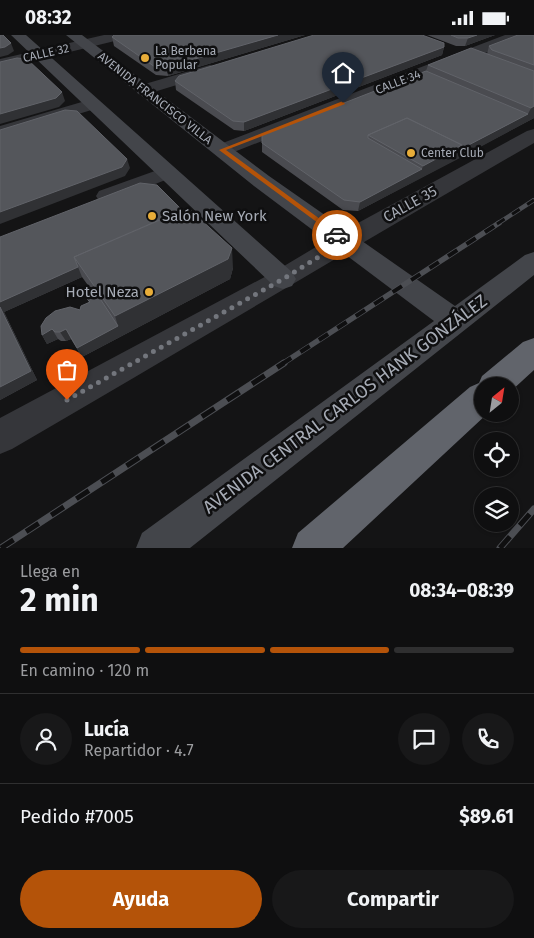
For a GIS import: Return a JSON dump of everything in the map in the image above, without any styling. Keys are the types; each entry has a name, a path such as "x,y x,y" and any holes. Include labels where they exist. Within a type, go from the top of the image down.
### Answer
{"highway":[{"path":"504,377 534,351"},
{"path":"313,548 474,404"}],"main road":[{"path":"18,35 283,279"},
{"name":"AVENIDA FRANCISCO VILLA","path":"79,40 222,150 455,321"},
{"name":"AVENIDA CENTRAL CARLOS HANK GONZÁLEZ","path":"157,548 534,261"}],"street":[{"name":"CALLE 32","path":"0,64 39,55 79,40 122,35"},
{"name":"CALLE 34","path":"222,150 518,35"},
{"path":"447,49 482,62"},
{"path":"144,90 220,67"},
{"path":"0,132 92,104"},
{"name":"CALLE 35","path":"0,437 283,279 344,241 534,135"},
{"path":"83,206 166,173"}],"building":[{"path":"0,35 3,35 11,43 0,48"},
{"path":"114,35 278,35 167,67 155,67 112,37"},
{"path":"314,35 422,35 444,43 444,47 244,122 233,121 175,81 179,76"},
{"path":"451,35 477,35 468,38 458,38"},
{"path":"518,35 534,35 534,65 492,50 489,46"},
{"path":"471,48 534,71 534,106 531,108 428,65"},
{"path":"17,58 27,59 62,92 56,98 0,114 0,62"},
{"path":"426,71 528,114 461,149 462,145 407,118 368,135 368,138 422,169 360,202 344,200 262,143 262,135"},
{"path":"65,110 77,111 127,159 122,167 0,212 0,130"},
{"path":"407,118 462,145 423,166 368,135"},
{"path":"140,183 157,185 182,210 74,257 78,267 0,302 0,237"},
{"name":"Hotel Neza","path":"188,208 232,248 228,259 115,316 74,257"},
{"path":"97,294 118,326 77,348 66,329 55,332 52,329 42,335 41,326 46,318 55,311 70,307 80,310 81,306 90,302 87,299"},
{"path":"0,307 31,371 0,387"}],"railway":[{"path":"497,224 534,200"},
{"path":"282,364 499,223"},
{"path":"1,548 284,363"},
{"path":"500,548 534,509"}],"way so far":[{"path":"67,400 283,279 344,241 337,235"}],"place":[{"name":"La Berbena Popular","path":"145,58"},
{"name":"Center Club","path":"411,153"},
{"name":"Salón New York","path":"152,216"},
{"name":"Hotel Neza","path":"149,292"}],"route":[{"path":"337,235 222,150 343,103"}]}
